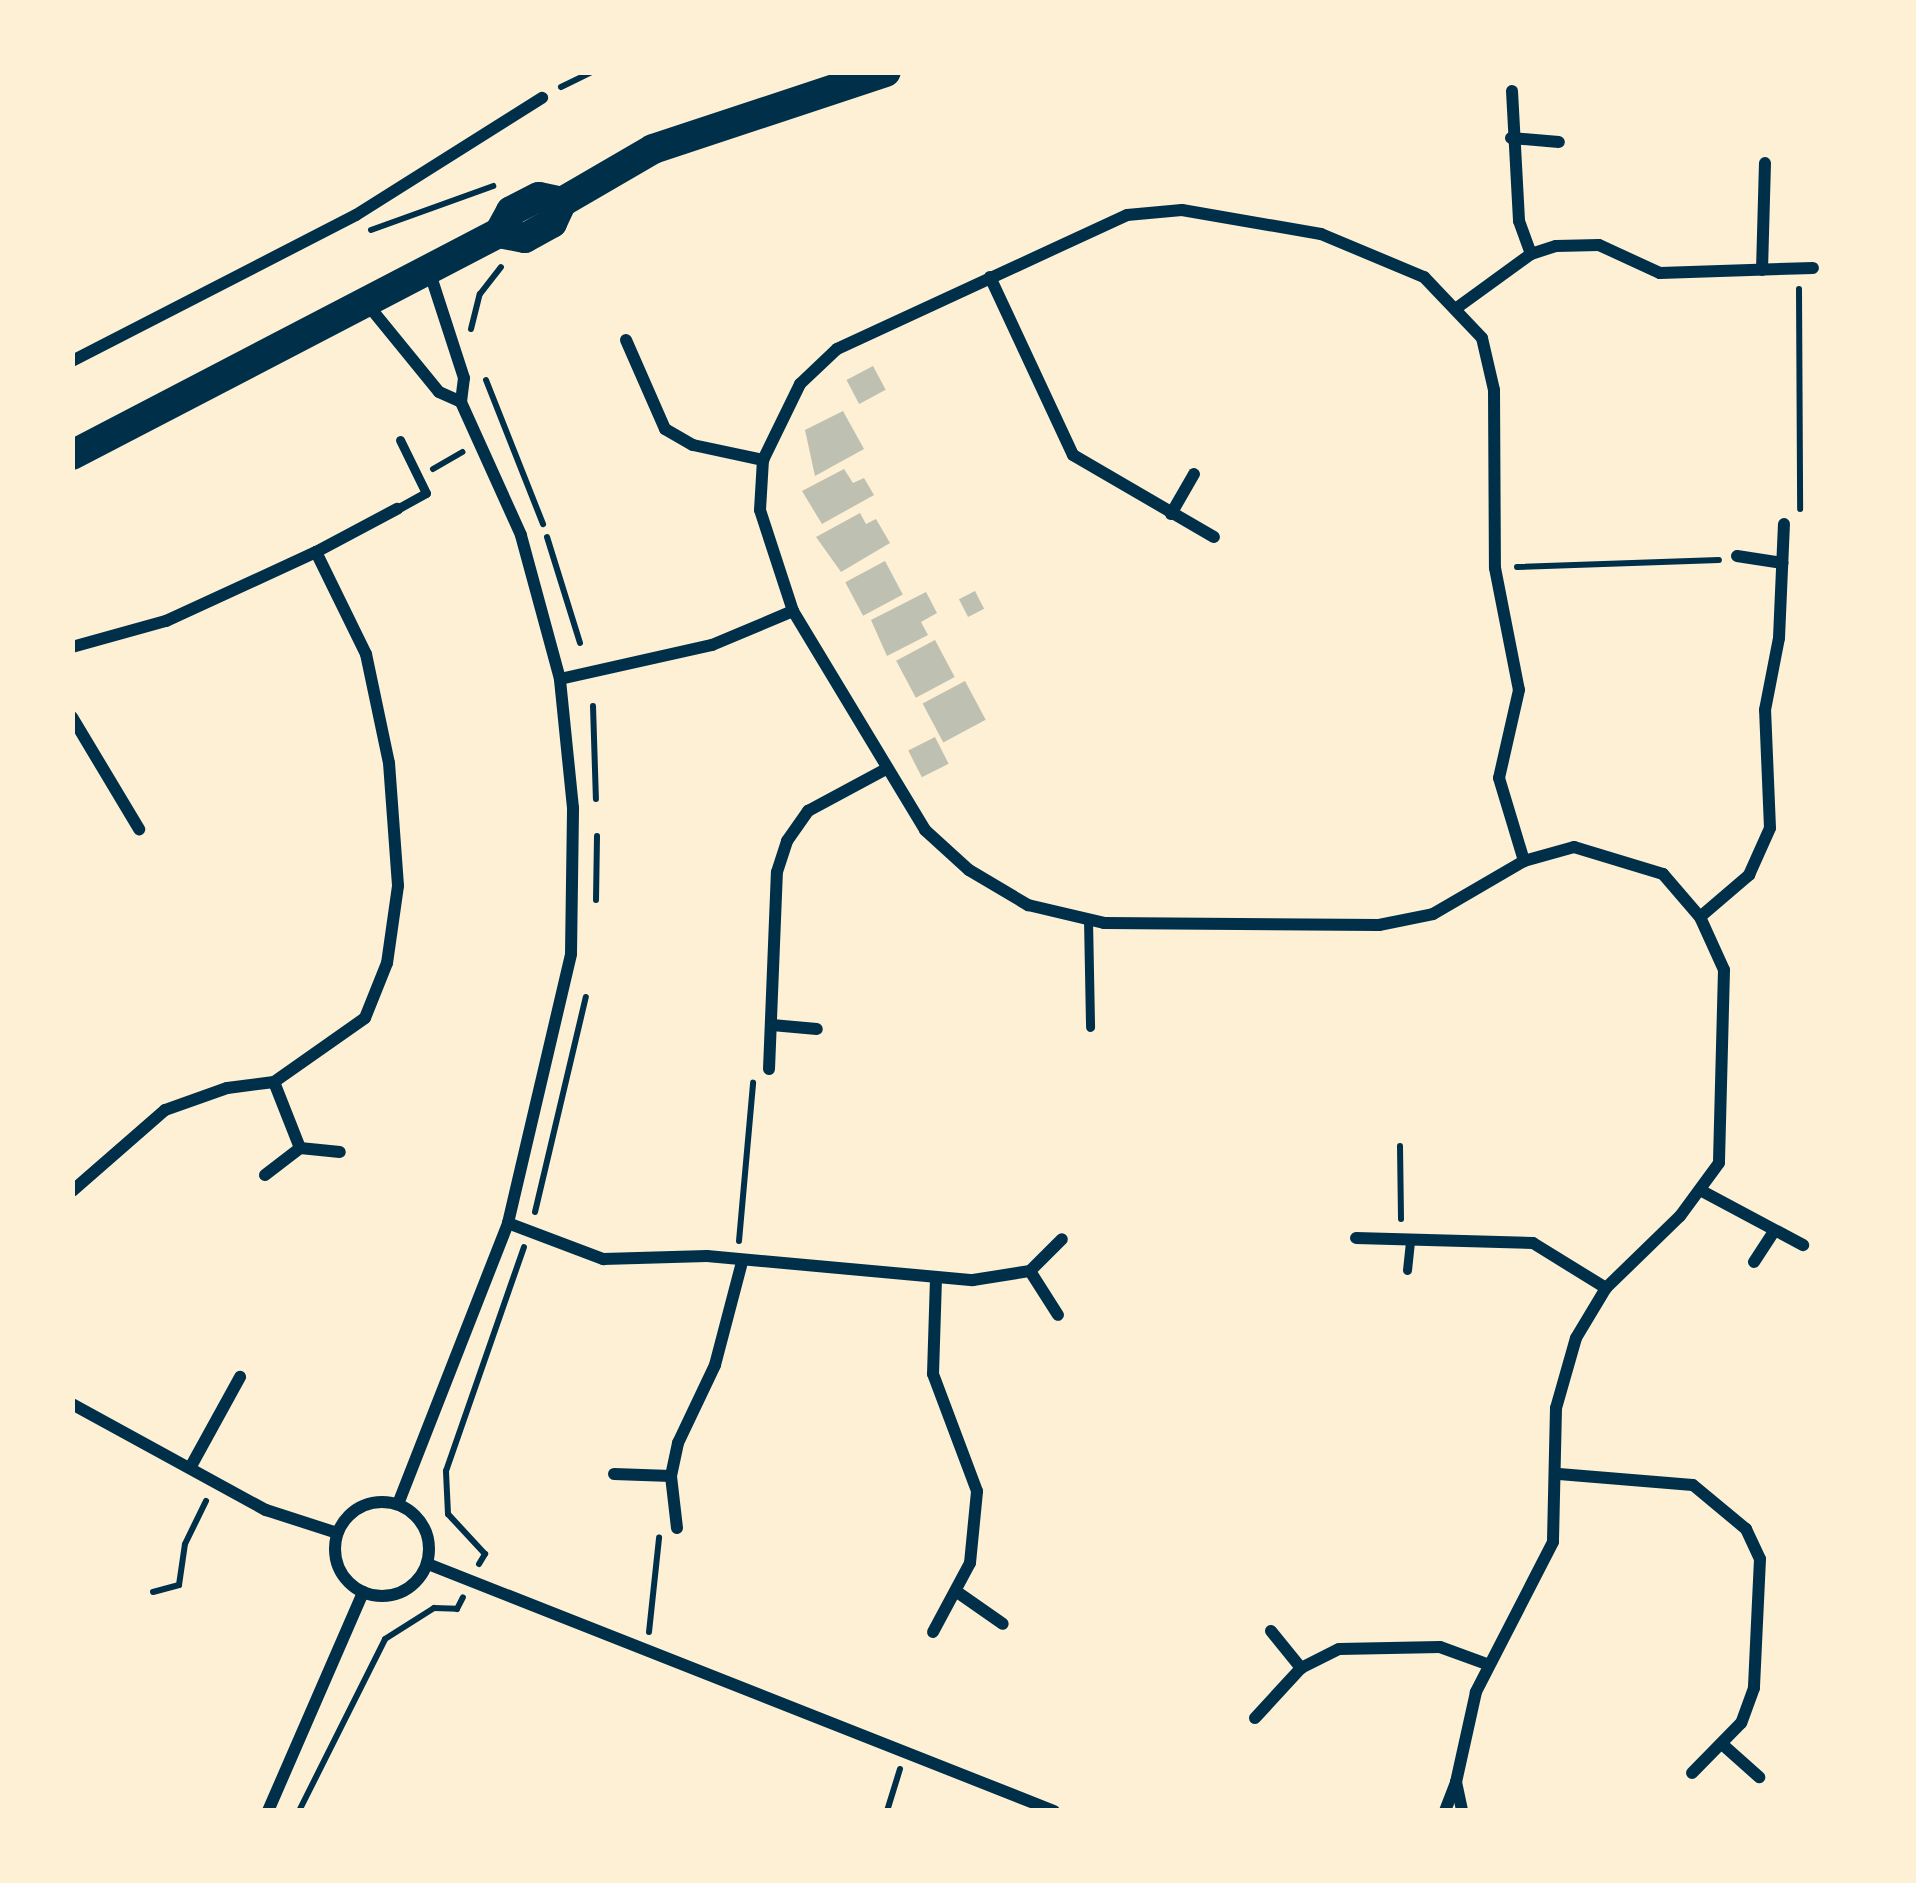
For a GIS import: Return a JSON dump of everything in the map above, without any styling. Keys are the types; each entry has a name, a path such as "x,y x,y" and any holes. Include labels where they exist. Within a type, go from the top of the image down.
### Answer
{"main road":[{"path":"72,455 499,232 511,212 539,197 562,202 653,149 886,72"}],"street":[{"path":"1512,91 1511,138 1531,254"},
{"path":"72,362 356,215 542,98"},
{"path":"1511,138 1558,142"},
{"path":"1762,270 1766,163"},
{"path":"1444,1811 1487,1664 1553,1542 1559,1474 1556,1408 1576,1338 1606,1288 1700,1190 1719,1163 1724,1122 1724,970 1700,916 1663,874 1615,856 1574,848 1524,861 1433,914 1379,925 1088,920 1028,905 969,870 925,830 884,770 793,611 760,510 763,460 800,384 837,349 1127,215 1182,210 1321,234 1424,277 1458,307 1482,338 1494,391 1495,568 1519,690 1499,778 1524,861"},
{"path":"1458,307 1531,254 1599,245 1660,273 1806,268"},
{"path":"398,1504 508,1223 571,954 573,808 560,680 521,535 461,402 464,378 429,270"},
{"path":"990,277 1073,455 1214,537"},
{"path":"367,303 439,392 461,402"},
{"path":"626,340 665,429 693,446 763,460"},
{"path":"1171,514 1194,474"},
{"path":"72,647 166,621 397,509"},
{"path":"1700,916 1750,874 1770,828 1765,710 1784,524"},
{"path":"73,1188 166,1110 227,1088 274,1082 365,1018 387,963 398,886 389,763 366,654 316,552"},
{"path":"1737,556 1782,563"},
{"path":"560,680 712,645 793,611"},
{"path":"72,717 140,830"},
{"path":"769,1069 777,872 787,841 808,811 884,770"},
{"path":"772,1025 817,1029"},
{"path":"274,1082 300,1148"},
{"path":"265,1175 300,1148 340,1152"},
{"path":"1700,1190 1803,1245"},
{"path":"508,1223 602,1259 739,1261 936,1278 1030,1271 1062,1239"},
{"path":"1754,1262 1773,1233"},
{"path":"1356,1238 1533,1243 1606,1288"},
{"path":"677,1528 671,1477 683,1423 715,1365 739,1261"},
{"path":"1030,1271 1058,1315"},
{"path":"933,1632 960,1594 977,1491 933,1374 936,1278"},
{"path":"190,1468 239,1378"},
{"path":"72,1404 266,1510 337,1533"},
{"path":"614,1474 671,1477"},
{"path":"1559,1474 1693,1485 1746,1529 1760,1559 1754,1688 1722,1744 1692,1773"},
{"path":"398,1504 428,1535 428,1564 398,1594 363,1592 337,1564 337,1533 356,1509 398,1504"},
{"path":"428,1564 642,1653 1054,1811"},
{"path":"268,1811 363,1592"},
{"path":"960,1594 1003,1624"},
{"path":"1271,1631 1301,1668"},
{"path":"1256,1718 1301,1668 1374,1643 1440,1647 1487,1664"},
{"path":"1722,1744 1759,1777"},
{"path":"1456,1782 1462,1811"}],"lane":[{"path":"397,509 426,493 400,440"},
{"path":"1088,920 1090,1027"},
{"path":"1405,1239 1407,1270"}],"path":[{"path":"542,98 592,72"},
{"path":"356,215 380,230 510,185"},
{"path":"470,345 480,294 515,260"},
{"path":"1784,524 1802,507 1806,268"},
{"path":"478,364 580,643"},
{"path":"416,478 482,441"},
{"path":"1495,568 1737,556"},
{"path":"739,1261 748,1087 769,1069"},
{"path":"1400,1146 1405,1239"},
{"path":"153,1592 179,1585 185,1544 215,1482"},
{"path":"642,1653 658,1538 677,1528"},
{"path":"887,1811 897,1778"}],"building":[{"path":"873,366 886,390 859,404 847,380"},
{"path":"843,411 864,449 815,476 805,430"},
{"path":"844,469 853,483 864,478 874,495 822,524 802,491"},
{"path":"860,513 866,524 876,519 890,543 841,572 816,537"},
{"path":"885,561 903,595 863,616 845,582"},
{"path":"975,591 984,609 968,617 959,599"},
{"path":"926,592 937,613 921,622 928,635 887,656 871,620"},
{"path":"935,640 955,677 916,698 896,661"},
{"path":"965,681 986,720 943,742 923,704"},
{"path":"935,737 949,764 922,777 908,751"}]}
